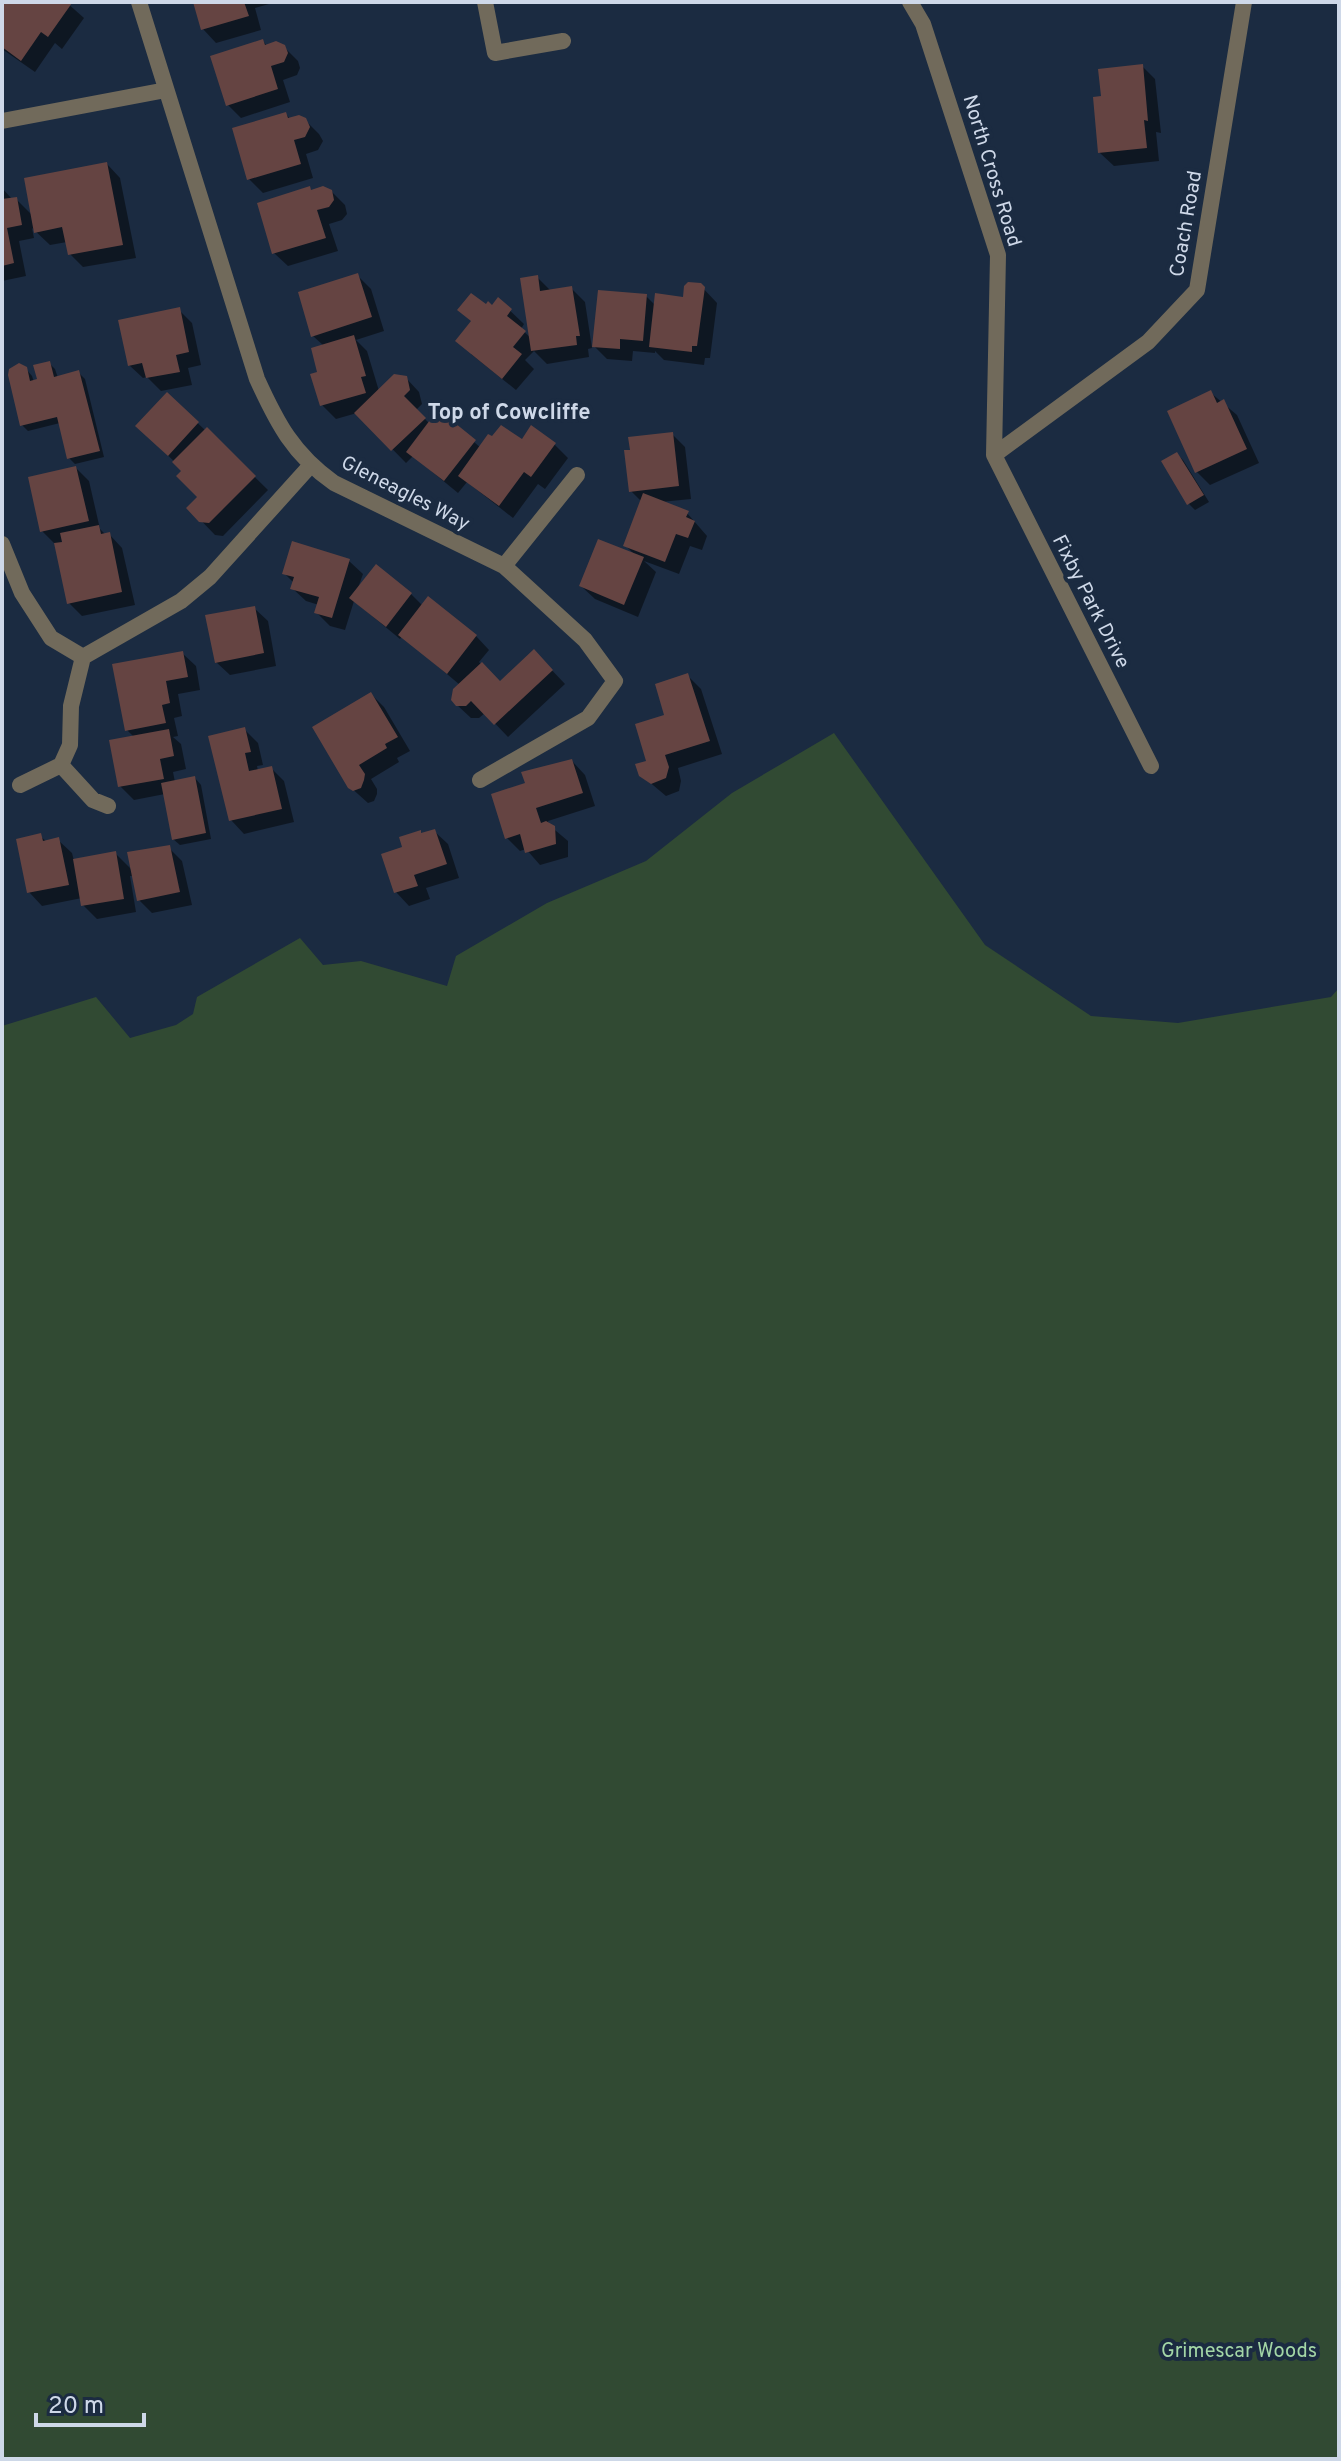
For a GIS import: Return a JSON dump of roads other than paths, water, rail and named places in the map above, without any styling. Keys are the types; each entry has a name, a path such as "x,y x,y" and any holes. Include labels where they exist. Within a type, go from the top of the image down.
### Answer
{"street":[{"name":"Gleneagles Way","path":"139,2 257,379 277,423 310,466 334,483 504,566 585,640 615,681 588,718 480,780"},
{"path":"485,2 495,53 563,41"},
{"name":"North Cross Road","path":"910,2 923,24 998,255 994,455"},
{"name":"Coach Road","path":"994,455 1148,342 1197,290 1244,2"},
{"path":"2,121 166,90"},
{"name":"Fixby Park Drive","path":"994,455 1151,766"},
{"path":"20,785 61,765 70,745 71,706 83,657 181,601 210,577 310,466"},
{"path":"504,566 577,475"},
{"path":"2,544 22,593 51,638 83,657"},
{"path":"61,765 93,800 108,806"}],"district":[{"name":"Top of Cowcliffe","path":"509,413"}],"park label":[{"name":"Grimescar Woods","path":"1239,2352"}]}
